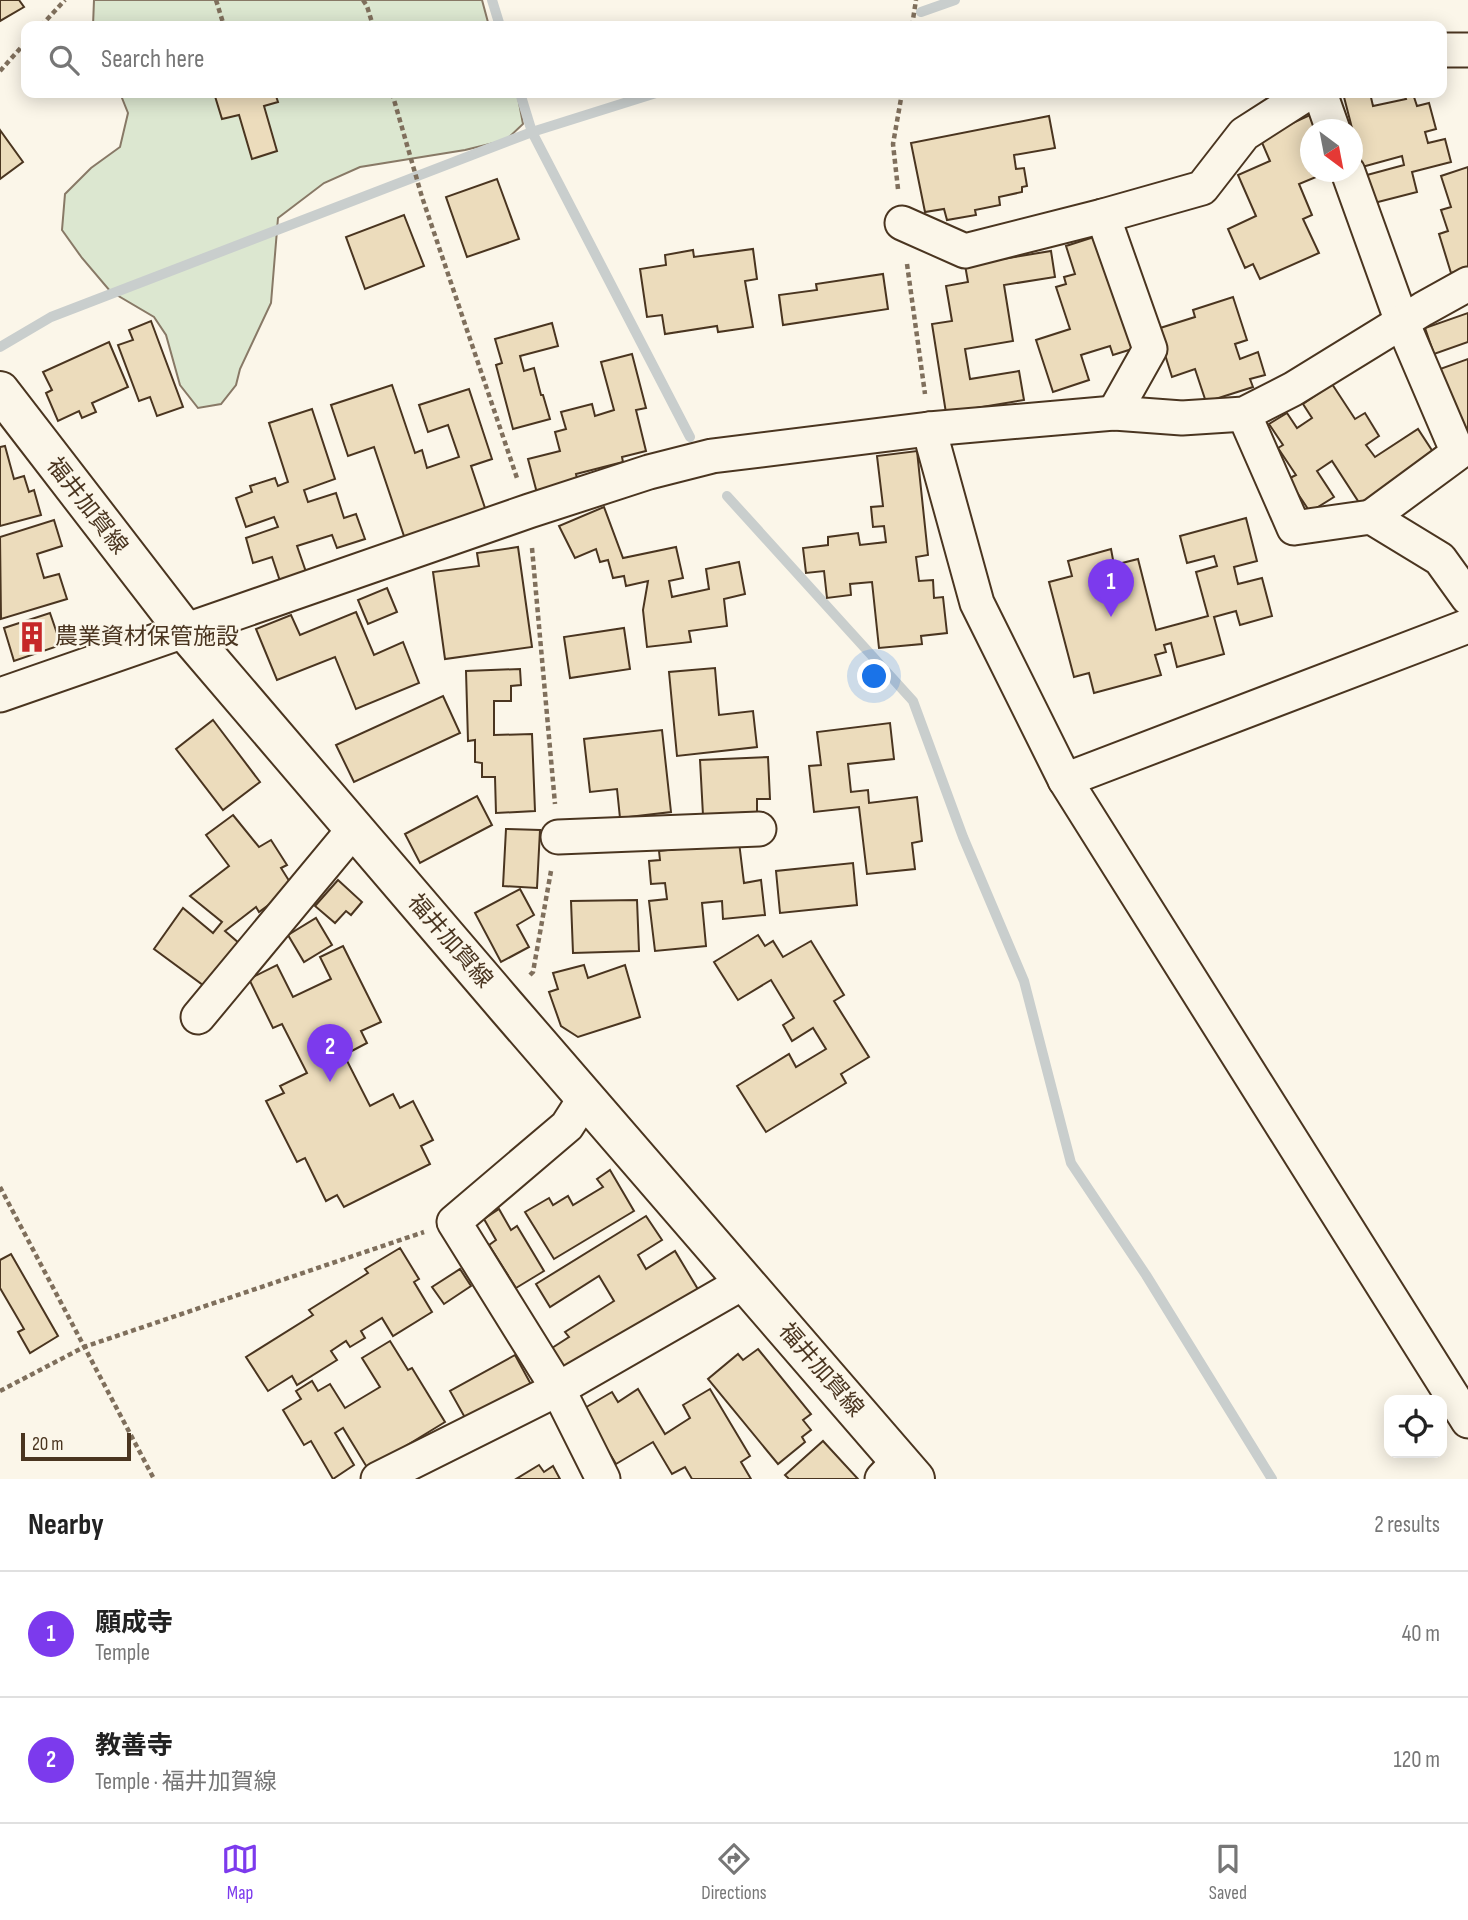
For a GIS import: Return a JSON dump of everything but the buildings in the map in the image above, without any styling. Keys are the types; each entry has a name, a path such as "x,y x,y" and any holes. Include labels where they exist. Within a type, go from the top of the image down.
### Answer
{"main road":[{"name":"福井加賀線","path":"0,391 185,631 744,1282 899,1473"}],"street":[{"path":"1447,50 1468,50"},
{"path":"902,223 965,251 1202,188 1244,134 1300,98"},
{"path":"1322,98 1329,119"},
{"path":"1244,414 1294,528 1371,517 1458,453 1402,322 1352,182"},
{"path":"1103,216 1150,349 1114,413"},
{"path":"0,695 516,515 649,472 712,456 929,429 1114,413 1182,418 1244,414 1293,389 1468,284"},
{"path":"929,429 977,603 1065,779 1468,1421"},
{"path":"1371,517 1440,559 1468,598"},
{"path":"1065,779 1468,626"},
{"path":"198,1017 354,829"},
{"path":"558,836 759,830"},
{"path":"585,1098 567,1126 454,1222 558,1389 603,1479"},
{"path":"378,1479 558,1389 744,1282"}],"path":[{"path":"46,21 65,0"},
{"path":"216,0 222,21"},
{"path":"363,0 372,21"},
{"path":"913,21 916,0"},
{"path":"0,71 21,48"},
{"path":"0,1187 154,1479"},
{"path":"0,1391 84,1347 454,1222"}],"green space":[{"path":"94,0 482,0 488,21 93,21"},
{"path":"122,98 518,98 523,124 506,140 465,150 360,167 324,183 278,218 271,303 240,369 236,385 221,404 198,408 180,385 166,335 154,317 110,291 62,230 65,194 91,168 120,147 128,113"}],"waterway":[{"path":"492,0 498,21"},
{"path":"921,12 955,0"},
{"path":"522,98 532,132 690,437"},
{"path":"0,347 51,317 532,132 640,98"},
{"path":"727,496 913,701 963,837 1024,981 1071,1163 1146,1275 1272,1479"}],"place":[{"name":"願成寺","path":"1111,617"},
{"name":"農業資材保管施設","path":"32,637"},
{"name":"教善寺","path":"330,1082"}]}
